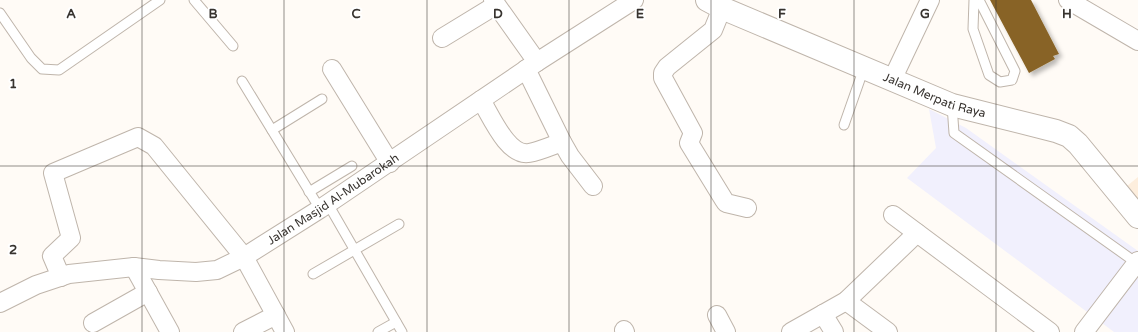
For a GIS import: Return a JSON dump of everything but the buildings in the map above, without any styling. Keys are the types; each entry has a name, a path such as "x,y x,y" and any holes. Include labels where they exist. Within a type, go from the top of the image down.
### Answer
{"main road":[{"name":"Jalan Merpati Raya","path":"714,4 952,105 1056,131 1069,136 1078,144 1138,217"}],"street":[{"name":"Jalan Masjid Al-Mubarokah","path":"0,303 36,285 61,277 134,266 159,270 196,272 217,270 244,257 324,207 390,163 532,66 612,6 634,0"},
{"path":"892,80 930,0"},
{"path":"1068,0 1138,41"},
{"path":"442,38 494,2 532,66 562,142 570,156 593,186"},
{"path":"714,4 713,30 667,67 663,73 663,78 694,135 688,143 724,200 726,203 747,208"},
{"path":"332,70 390,163"},
{"path":"482,100 506,141 515,150 528,153 562,142"},
{"path":"61,277 52,256 71,238 53,173 138,137 154,146 244,257 285,332"},
{"path":"893,215 1050,332"},
{"path":"791,332 846,301 917,233"},
{"path":"1084,332 1137,263"},
{"path":"134,266 170,332"},
{"path":"93,323 148,292"},
{"path":"846,301 888,332"},
{"path":"824,314 834,332"},
{"path":"243,332 276,315"},
{"path":"717,315 726,332"}],"lane":[{"path":"0,13 31,58 42,69 59,70 160,0"},
{"path":"194,0 233,46"},
{"path":"974,0 973,29 989,75 1000,82 1012,80 1015,71 979,0"},
{"path":"844,124 864,68"},
{"path":"242,81 309,192 324,207 355,250 402,332"},
{"path":"272,130 322,99"},
{"path":"952,105 954,133 1137,263"},
{"path":"309,192 352,166"},
{"path":"313,274 399,224"},
{"path":"378,332 396,322"}],"shaded area":[{"path":"929,109 966,128 1138,251 1138,332 1114,332 907,178 936,148"},
{"path":"1138,177 1138,201 1127,186"}]}
